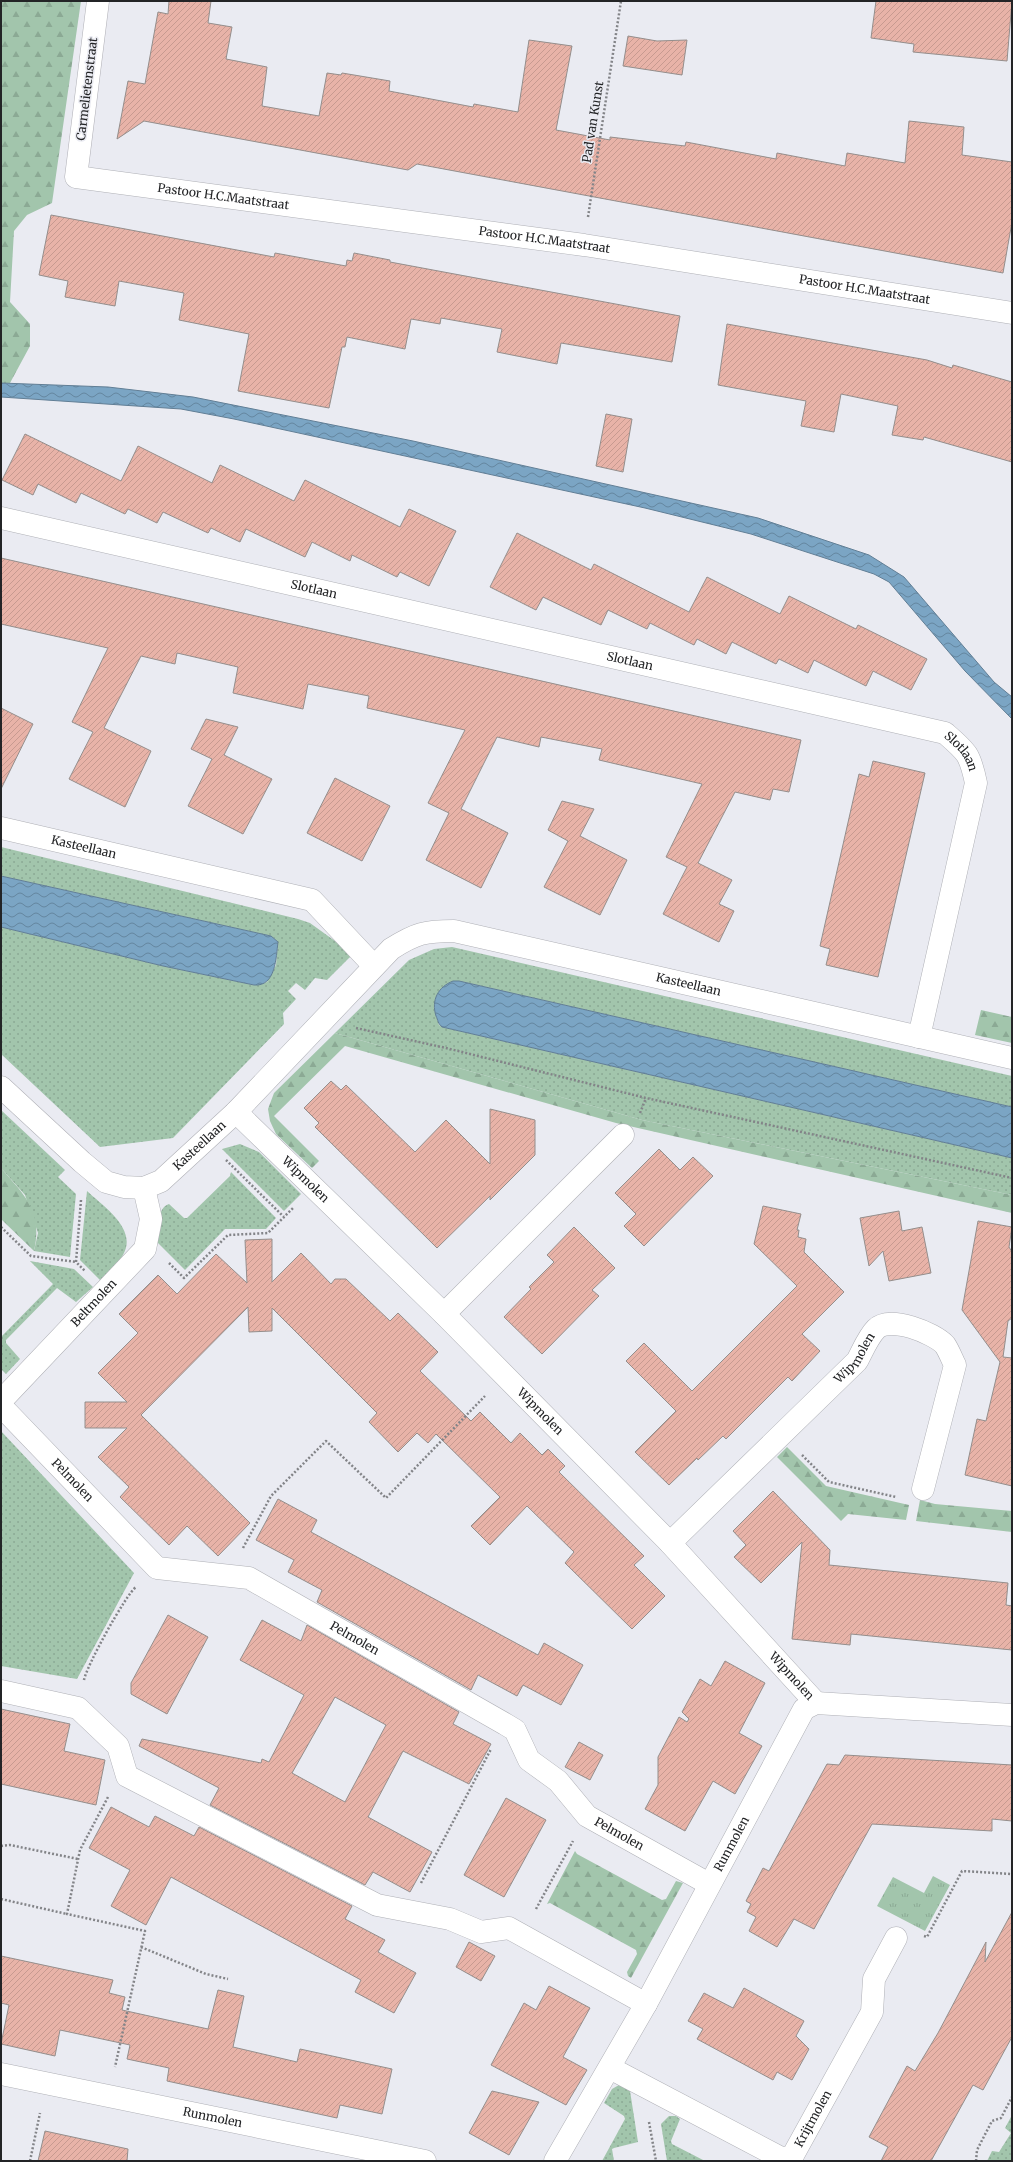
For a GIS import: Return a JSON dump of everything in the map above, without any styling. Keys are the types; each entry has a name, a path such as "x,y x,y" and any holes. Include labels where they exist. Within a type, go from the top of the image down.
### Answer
{"street":[{"name":"Carmelietenstraat","path":"76,177 98,1"},
{"name":"Pastoor H.C.Maatstraat","path":"76,177 584,245 1012,313"},
{"name":"Slotlaan","path":"1,518 945,733 961,747 971,759 976,783 919,1037"},
{"name":"Kasteellaan","path":"1,828 312,900 374,966"},
{"name":"Kasteellaan","path":"1,1087 82,1162 106,1182 124,1187 144,1188 162,1181 236,1112 391,949 410,936 429,931 454,931 1012,1058"},
{"name":"Wipmolen","path":"236,1112 444,1314 670,1543 816,1703"},
{"path":"444,1314 623,1135"},
{"name":"Beltmolen","path":"1,1401 145,1249 151,1219 144,1188"},
{"name":"Wipmolen","path":"670,1543 857,1362 876,1328 888,1324 911,1327 933,1336 945,1346 955,1365 923,1489"},
{"name":"Pelmolen","path":"1,1406 157,1568 249,1578 505,1724 515,1730 529,1760 558,1781 587,1816 709,1884"},
{"path":"1,1691 78,1708 118,1746 126,1776 377,1905 450,1919 481,1932 509,1928 646,2004"},
{"path":"816,1703 1012,1715"},
{"name":"Runmolen","path":"555,2161 646,2004 804,1709 816,1703"},
{"name":"Krijtmolen","path":"610,2068 781,2158 792,2157 872,2012 874,1980 896,1938"},
{"name":"Runmolen","path":"1,2074 424,2161"}],"path":[{"name":"Pad van Kunst","path":"584,245 621,1"},
{"path":"322,1021 446,1048 646,1098 1012,1178"},
{"path":"205,1140 284,1217"},
{"path":"168,1262 184,1278 228,1235 268,1233 314,1187"},
{"path":"76,1262 82,1192"},
{"path":"1,1227 31,1256 76,1262 105,1291"},
{"path":"229,1576 271,1496 326,1440 386,1498 505,1375"},
{"path":"781,1435 829,1482 915,1501 923,1489"},
{"path":"78,1708 85,1672 94,1655 132,1590 157,1568"},
{"path":"406,1910 505,1724"},
{"path":"67,1914 80,1850 112,1790 126,1776"},
{"path":"522,1935 587,1816"},
{"path":"1,1846 10,1845 78,1859"},
{"path":"896,1938 907,1928 927,1937 962,1871 1012,1874"},
{"path":"1,1899 145,1931 108,2096"},
{"path":"141,1947 206,1974 228,1979"},
{"path":"30,2161 46,2083"},
{"path":"976,2161 977,2150 992,2121 1001,2118 1012,2097"}],"green space":[{"path":"1,1 81,1 52,203 27,215 14,231 10,302 30,324 30,346 10,383 1,383"},
{"path":"1,847 298,919 310,923 353,954 327,980 315,978 305,990 296,983 288,991 296,999 283,1013 284,1024 173,1138 100,1147 1,1054 1,927 163,966 254,985 267,982 276,965 278,942 271,936 1,876"},
{"path":"452,947 1012,1076 1012,1107 459,981 434,1006 439,1025 442,1027 1012,1158 1012,1195 642,1120 335,1033 409,960 434,949"},
{"path":"981,1010 1012,1017 1012,1043 975,1035"},
{"path":"335,1033 642,1120 1012,1195 1012,1213 616,1123 345,1046 274,1116 319,1161 312,1168 276,1134 270,1121 268,1109 274,1093"},
{"path":"1,1110 65,1170 58,1177 76,1194 70,1257 34,1251 38,1233 25,1195 1,1168"},
{"path":"240,1144 259,1152 301,1194 284,1211 222,1149"},
{"path":"1,1168 18,1187 30,1205 34,1215 36,1237 34,1251 1,1219"},
{"path":"231,1172 276,1218 266,1229 225,1229 185,1270 157,1242 159,1220 162,1210 169,1204 184,1218 187,1218 230,1176"},
{"path":"87,1191 117,1219 126,1236 126,1245 121,1259 100,1280 80,1260"},
{"path":"30,1261 74,1269 93,1287 76,1302 57,1288 6,1340 6,1343 20,1359 6,1374 1,1369 1,1337 53,1284"},
{"path":"1,1431 134,1573 77,1679 1,1666"},
{"path":"787,1447 826,1486 909,1505 906,1520 848,1514 841,1521 777,1457"},
{"path":"920,1500 935,1504 1012,1511 1012,1532 916,1521"},
{"path":"575,1851 577,1854 662,1900 666,1899 676,1881 683,1883 631,1978 628,1976 627,1972 637,1954 636,1950 550,1903 547,1904"},
{"path":"933,1876 950,1885 925,1931 877,1906 893,1877 924,1893"},
{"path":"619,2085 624,2086 630,2091 638,2142 612,2149 614,2161 602,2161 625,2119 624,2116 604,2103 612,2089"},
{"path":"1012,2115 1012,2161 987,2161 992,2151 999,2152 1011,2133 1005,2128"},
{"path":"669,2116 676,2116 680,2119 671,2141 672,2144 705,2161 667,2161 661,2124"}],"water":[{"path":"1,383 108,387 193,397 413,441 758,518 869,555 904,577 994,682 1012,697 1012,719 965,671 889,582 874,574 751,534 645,508 234,419 181,409 1,397"},
{"path":"1,876 271,936 278,942 274,970 267,981 254,985 163,966 1,927"},
{"path":"453,981 459,981 1012,1107 1012,1158 442,1027 436,1016 434,1005 435,999 443,987"}],"building":[{"path":"169,1 211,1 208,23 232,27 226,59 267,67 262,106 319,116 327,73 341,75 342,73 390,81 389,91 473,107 474,104 518,112 529,40 572,46 556,130 610,140 610,137 685,146 686,142 776,159 777,153 845,166 847,153 905,163 909,121 964,127 962,155 1012,162 1012,222 1003,273 417,164 408,170 144,121 117,139 128,81 145,84 158,12 168,14"},
{"path":"876,1 1012,1 1007,61 913,52 914,44 871,38"},
{"path":"628,36 657,41 687,40 682,75 623,66"},
{"path":"51,215 274,257 275,253 346,266 347,260 352,261 354,253 390,260 390,262 680,316 672,362 561,343 557,364 497,352 502,329 441,318 440,324 411,319 405,349 347,337 345,347 342,347 329,408 238,391 249,334 179,320 184,293 119,281 115,306 65,297 68,281 39,275"},
{"path":"727,324 927,360 952,368 953,365 1012,382 1012,462 924,437 923,440 892,435 898,406 841,394 834,432 801,426 806,401 718,385"},
{"path":"606,414 632,419 623,472 596,466"},
{"path":"25,434 121,481 138,446 212,483 220,465 294,501 305,480 400,527 409,509 456,531 429,586 400,572 397,577 352,555 350,561 312,542 305,557 246,529 240,542 211,528 208,533 163,512 157,523 128,509 125,514 81,493 76,503 38,484 33,495 2,480"},
{"path":"517,533 591,570 594,564 689,612 707,577 780,614 789,596 856,629 858,625 927,659 911,690 873,671 866,686 814,660 808,673 779,659 776,664 732,642 726,654 697,639 694,645 650,623 647,629 608,610 601,625 543,597 536,610 490,587"},
{"path":"1,558 801,740 789,792 773,789 770,800 735,792 698,863 732,880 719,904 734,911 719,942 663,914 687,867 666,857 702,784 599,760 602,749 541,737 539,747 497,737 461,809 508,833 481,888 426,860 449,813 428,803 465,730 367,708 369,696 308,684 303,709 233,693 238,667 177,653 175,664 141,656 104,728 151,751 125,807 69,779 93,732 72,722 108,648 1,624"},
{"path":"1,708 33,724 1,789"},
{"path":"206,719 238,727 224,755 272,779 243,834 188,806 212,759 191,749"},
{"path":"873,761 925,773 878,977 826,965 830,949 820,946 859,774 869,777"},
{"path":"335,778 390,806 362,861 307,833"},
{"path":"562,801 594,809 580,836 627,860 600,915 544,887 568,841 548,830"},
{"path":"331,1081 341,1090 346,1085 415,1152 446,1120 490,1164 490,1109 535,1120 535,1155 490,1200 490,1196 437,1248 315,1127 319,1123 304,1108"},
{"path":"659,1149 680,1170 693,1157 713,1176 644,1246 624,1226 636,1214 615,1193"},
{"path":"763,1206 801,1214 797,1230 799,1230 798,1237 806,1239 804,1252 844,1292 802,1334 820,1351 792,1381 788,1377 726,1439 723,1436 669,1485 635,1452 676,1411 626,1361 644,1343 692,1391 797,1286 754,1244"},
{"path":"899,1211 902,1231 922,1227 931,1273 889,1281 883,1251 869,1266 860,1218"},
{"path":"978,1221 1012,1227 1009,1247 1012,1252 1012,1318 1008,1321 1003,1357 1012,1358 1012,1486 965,1475 977,1419 986,1421 1000,1362 962,1310"},
{"path":"574,1227 615,1268 592,1290 599,1296 542,1354 504,1317 531,1289 529,1287 554,1262 547,1255"},
{"path":"272,1239 272,1282 301,1253 331,1284 335,1279 346,1279 390,1321 398,1313 438,1352 420,1371 471,1421 480,1412 511,1443 520,1433 542,1455 548,1449 565,1466 559,1472 644,1556 634,1565 665,1596 632,1629 565,1563 574,1552 527,1506 490,1545 471,1526 500,1497 436,1434 428,1443 417,1433 398,1452 369,1422 377,1413 272,1308 272,1331 249,1332 248,1307 141,1415 250,1523 218,1556 187,1526 169,1545 120,1497 129,1487 98,1457 127,1428 85,1428 85,1402 127,1402 98,1373 138,1333 119,1314 158,1275 177,1294 216,1254 247,1283 245,1240"},
{"path":"773,1491 830,1550 829,1565 1008,1583 1006,1605 1012,1606 1012,1650 851,1634 850,1645 792,1639 802,1542 761,1583 734,1557 746,1545 733,1531"},
{"path":"278,1499 317,1520 311,1532 538,1655 544,1643 583,1665 561,1705 523,1685 517,1696 478,1675 471,1690 317,1602 322,1590 288,1572 294,1560 256,1540"},
{"path":"168,1615 208,1637 167,1714 131,1694 131,1683"},
{"path":"262,1620 301,1641 307,1625 459,1712 453,1724 491,1744 469,1784 403,1751 368,1817 432,1852 410,1892 373,1872 365,1885 210,1805 219,1788 139,1746 142,1739 261,1763 262,1759 269,1762 304,1695 240,1660","holes":["335,1697 386,1725 345,1802 292,1773"]},
{"path":"725,1661 765,1683 739,1733 762,1746 735,1794 713,1781 685,1831 645,1809 658,1785 658,1757 679,1717 687,1722 689,1719 682,1712 700,1679 711,1686"},
{"path":"1,1709 70,1724 64,1751 105,1760 96,1805 1,1784"},
{"path":"579,1742 603,1755 590,1780 565,1767"},
{"path":"845,1755 1012,1765 1012,1821 992,1819 992,1831 872,1824 814,1929 794,1919 777,1947 749,1931 756,1917 747,1912 751,1904 746,1901 763,1868 769,1871 827,1764 839,1765"},
{"path":"506,1798 546,1820 504,1897 464,1875"},
{"path":"111,1807 149,1827 155,1816 194,1836 199,1827 352,1906 345,1919 385,1940 378,1952 416,1973 394,2013 355,1992 361,1980 171,1877 146,1925 111,1906 130,1870 89,1848"},
{"path":"1012,1912 1012,2037 983,2090 973,2085 931,2161 881,2161 888,2147 869,2137 907,2066 915,2071 938,2033 986,1942 985,1962"},
{"path":"469,1942 495,1956 481,1981 456,1967"},
{"path":"1,1956 113,1980 109,1993 125,1997 122,2010 208,2029 218,1990 244,1996 233,2047 297,2062 300,2049 392,2069 382,2114 340,2105 337,2118 167,2081 169,2068 127,2059 130,2045 60,2030 55,2056 1,2044 9,2005 1,2003"},
{"path":"549,1986 590,2008 563,2057 587,2070 566,2105 491,2065 524,2003 536,2010"},
{"path":"744,1988 804,2021 796,2036 809,2049 792,2080 777,2072 773,2080 697,2039 703,2029 688,2021 704,1993 733,2008"},
{"path":"492,2091 539,2102 509,2155 469,2133"},
{"path":"45,2131 128,2149 127,2161 38,2161"}]}
